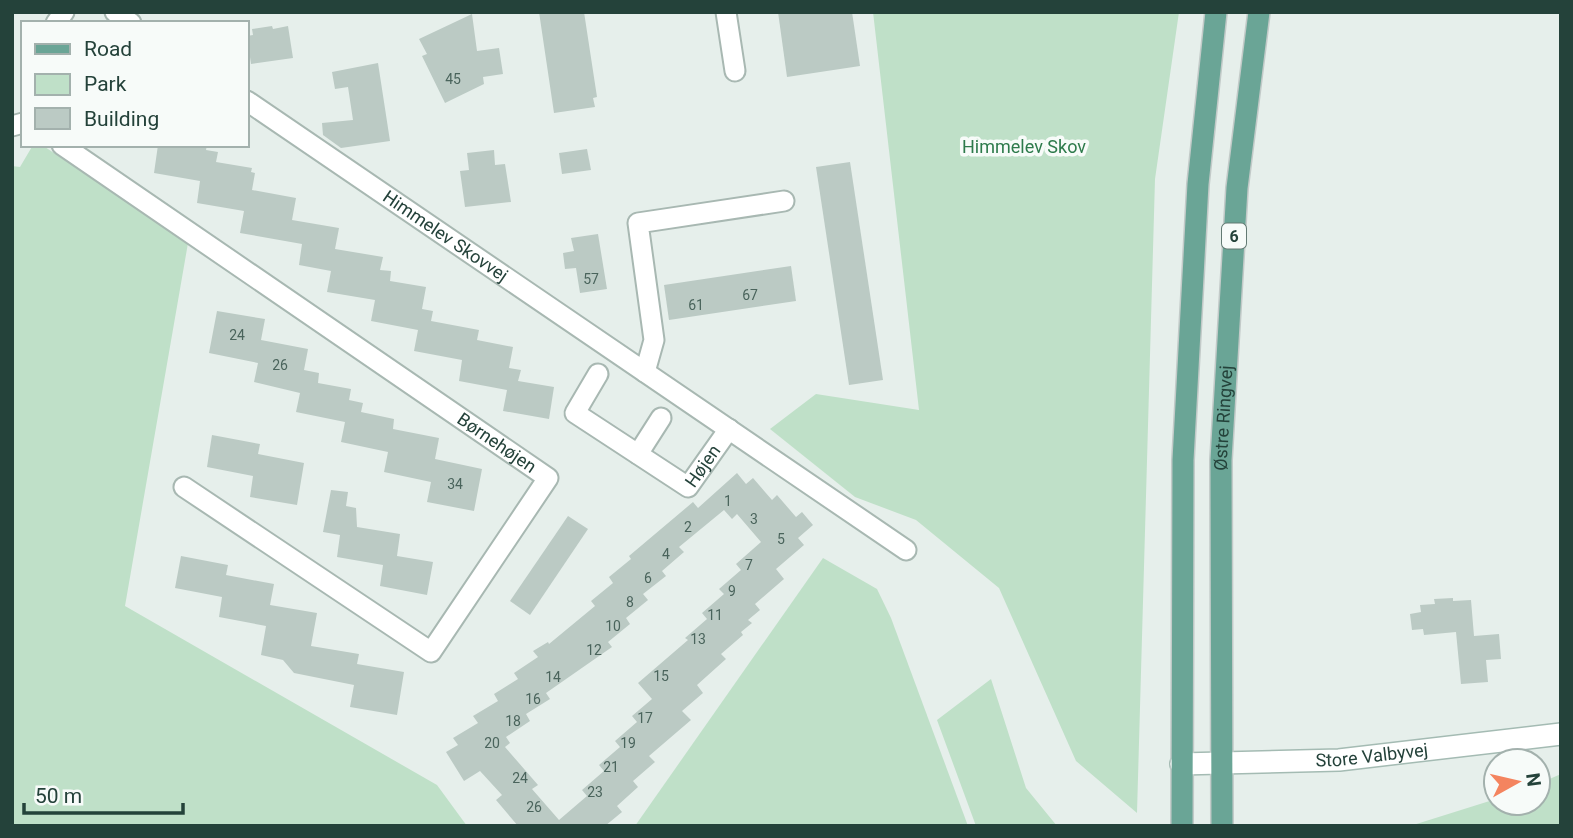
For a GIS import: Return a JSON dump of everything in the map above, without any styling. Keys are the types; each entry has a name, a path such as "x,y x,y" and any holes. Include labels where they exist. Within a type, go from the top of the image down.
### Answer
{"main road":[{"name":"6","path":"1182,826 1183,460 1198,184 1216,12"},
{"name":"Østre Ringvej","path":"1222,826 1221,460 1237,188 1259,12"}],"street":[{"path":"726,12 736,71"},
{"name":"Himmelev Skovvej","path":"248,102 906,550"},
{"name":"Børnehøjen","path":"65,147 548,478 431,652 184,487"},
{"path":"645,372 654,340 638,223 784,201"},
{"name":"Højen","path":"598,374 575,413 688,486 729,429"},
{"path":"638,454 661,418"},
{"name":"Store Valbyvej","path":"1181,764 1339,760 1561,734"}],"green space":[{"name":"Himmelev Skov","path":"873,12 1179,12 1155,179 1137,813 1076,761 999,588 916,520 855,497 770,429 816,394 919,410"},
{"path":"32,147 45,147 188,243 125,606 437,785 467,826 12,826 12,166 20,167"},
{"path":"823,558 877,589 891,618 968,826 635,826"},
{"path":"991,679 1026,788 1057,826 976,826 937,720"},
{"path":"1561,774 1561,826 1410,826 1482,803 1482,817 1552,817 1552,778"}],"building":[{"path":"539,12 584,12 597,97 593,98 595,107 554,113"},
{"path":"778,12 852,12 860,66 787,77"},
{"path":"472,14 477,51 499,48 503,74 483,77 484,84 445,103 422,56 427,54 419,39"},
{"path":"288,26 293,58 251,64 248,36 253,35 252,29"},
{"path":"378,63 390,141 341,148 323,135 322,123 353,120 348,87 335,89 332,72"},
{"path":"158,147 207,147 206,150 218,152 216,162 252,168 251,172 255,173 252,190 296,198 292,220 339,228 335,249 383,257 380,270 391,271 390,281 426,287 422,309 433,311 431,321 479,330 477,340 513,347 509,368 521,370 518,381 554,387 549,419 503,411 507,390 459,381 462,360 414,351 418,330 371,321 375,300 327,292 331,271 299,265 302,244 240,233 244,211 197,203 200,181 154,173"},
{"path":"587,149 591,170 562,174 559,153"},
{"path":"494,150 495,165 505,164 511,202 465,207 460,171 469,170 467,153"},
{"path":"850,162 883,380 849,385 816,167"},
{"path":"598,234 607,289 580,293 576,268 565,269 563,253 574,251 571,238"},
{"path":"791,266 796,301 669,320 664,285"},
{"path":"217,311 265,319 261,340 308,349 304,370 319,373 318,383 351,389 349,400 363,403 361,412 394,419 393,429 439,438 435,459 482,469 474,511 427,502 431,482 384,472 388,452 341,442 345,422 296,412 300,393 254,382 258,363 209,353"},
{"path":"212,435 260,444 258,454 304,463 297,505 250,497 253,476 207,467"},
{"path":"737,473 746,484 753,478 772,500 777,495 796,517 802,512 813,525 798,538 804,545 776,569 784,579 755,604 760,610 748,620 752,623 741,632 743,635 721,654 726,659 697,685 703,693 682,711 691,720 649,756 655,762 633,781 638,787 617,806 622,812 605,826 518,826 496,800 502,795 480,771 464,781 446,752 458,745 453,738 478,723 473,716 498,701 494,694 518,679 514,673 538,657 533,651 548,642 549,644 595,606 591,601 613,583 609,577 631,559 629,556 693,502 698,508","holes":["724,510 732,519 737,514 761,542 736,564 741,570 719,589 724,594 702,613 707,619 685,638 688,640 638,683 652,699 632,716 637,722 615,741 620,747 599,765 604,771 582,790 587,796 559,820 532,789 538,785 505,747 510,743 506,737 530,721 526,714 550,699 546,693 612,647 608,642 630,624 626,618 648,600 643,594 666,576 662,571 684,552 679,547"]},
{"path":"331,490 348,492 346,506 356,508 357,527 400,534 397,556 433,562 427,595 380,586 383,565 337,557 340,535 323,532"},
{"path":"568,516 588,529 530,615 510,601"},
{"path":"181,556 228,565 226,575 274,584 270,605 317,613 311,646 359,654 357,664 404,672 397,715 350,707 354,685 294,673 283,660 261,655 266,626 219,617 222,597 175,588"},
{"path":"1453,598 1453,601 1471,600 1474,636 1499,634 1501,659 1486,660 1488,682 1461,684 1456,632 1424,635 1423,629 1412,630 1410,614 1421,612 1420,605 1435,604 1434,599"}]}
